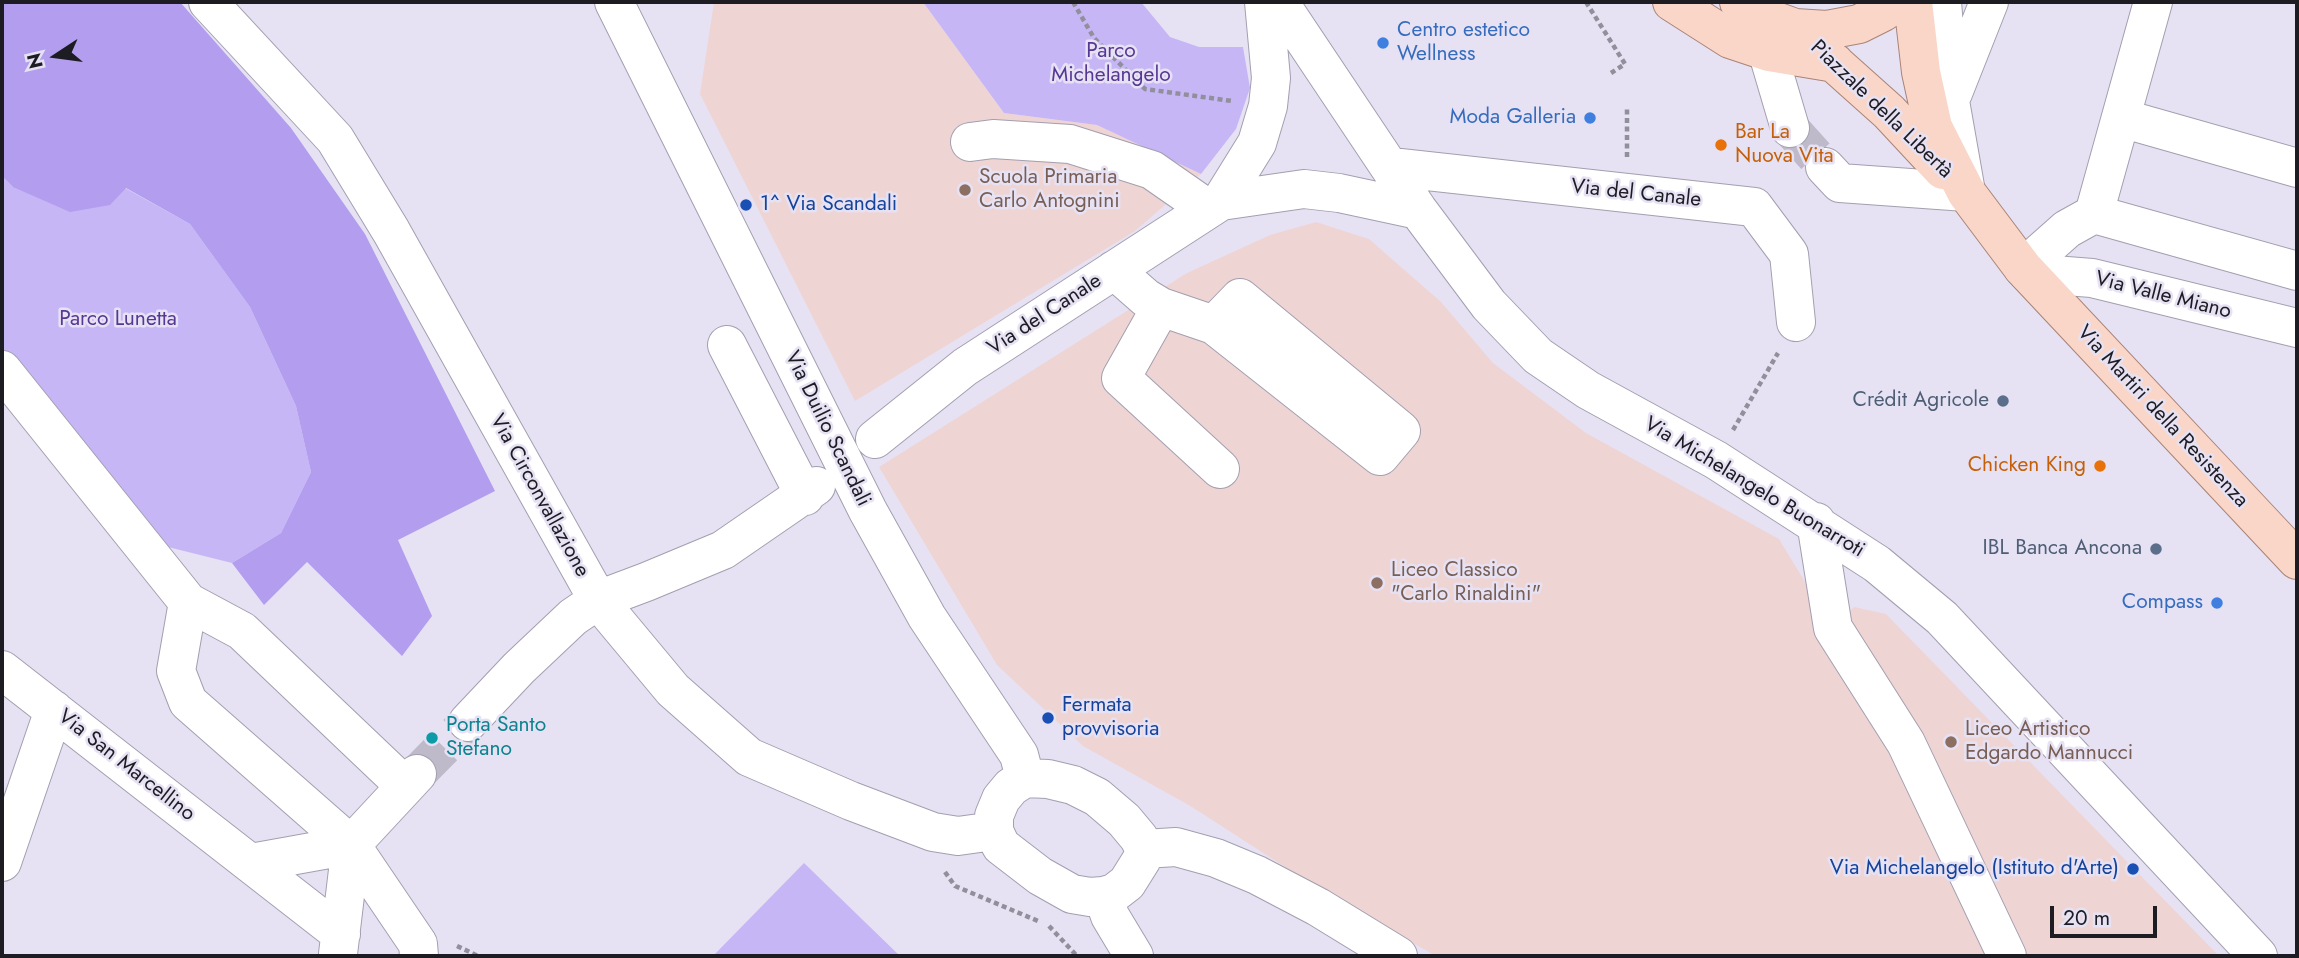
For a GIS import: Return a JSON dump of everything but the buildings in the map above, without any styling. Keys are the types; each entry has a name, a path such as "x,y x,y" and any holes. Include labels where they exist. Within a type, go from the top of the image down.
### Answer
{"main road":[{"path":"1672,2 1730,38 1782,40"},
{"name":"Piazzale della Libertà","path":"1782,40 1858,23 1883,12 1897,2"},
{"name":"Piazzale della Libertà","path":"1913,2 1921,72 1933,127 1966,192 2025,271"},
{"name":"Piazzale della Libertà","path":"1748,8 1782,40 1836,63 1889,112 1931,159 1966,192"},
{"name":"Via Martiri della Resistenza","path":"2025,271 2297,560"}],"street":[{"name":"Via Circonvallazione","path":"208,2 335,139 391,231 598,600 673,690 749,757 933,832 958,836 994,831"},
{"name":"Via Duilio Scandali","path":"614,2 868,511 927,617 1019,755 1025,778"},
{"name":"Via del Canale","path":"875,439 965,367 1214,205 1257,143 1268,106 1271,78 1264,2"},
{"name":"Via Michelangelo Buonarroti","path":"1279,2 1418,210 1489,305 1538,356 1588,390 1716,460 1816,522 1877,564 1942,618 2258,956"},
{"name":"Piazzale della Libertà","path":"1942,2 1950,101 1966,192"},
{"path":"1950,101 1989,2"},
{"path":"2094,214 2153,2"},
{"path":"1782,40 1790,128"},
{"path":"2120,118 2297,168"},
{"path":"970,142 993,139 1070,144 1152,170 1214,205"},
{"name":"Via del Canale","path":"1391,167 1754,207 1789,254 1796,322"},
{"path":"1825,167 1840,183 1966,192"},
{"name":"Via del Canale","path":"1214,205 1304,189 1339,193 1418,210"},
{"path":"2025,271 2067,229 2094,214 2297,271"},
{"path":"1114,270 1146,298 1161,307 1214,325 1380,456 1401,431 1240,298 1214,325"},
{"name":"Via Valle Miano","path":"2025,271 2092,278 2297,328"},
{"path":"1161,307 1121,378 1220,469"},
{"path":"468,722 519,668 573,617 598,600 723,550 811,491 727,345"},
{"path":"2,370 188,602 242,631 411,780 351,845 340,945"},
{"path":"1816,522 1833,628 1906,743 2007,956"},
{"path":"188,602 176,671 188,702 351,845 418,944 436,950"},
{"name":"Via San Marcellino","path":"2,670 251,863 340,945"},
{"path":"2,862 54,710"},
{"path":"1025,778 1048,779 1073,785 1097,797 1124,820 1139,838 1144,849 1142,859 1127,883 1114,893 1102,896 1072,894 1040,876 1001,846 994,831 994,816 1001,799 1025,778"},
{"path":"251,863 351,845"},
{"path":"1144,849 1176,847 1227,862 1318,907 1398,956"},
{"path":"1102,896 1110,916 1134,956"}],"path":[{"path":"1073,2 1094,38 1145,89 1268,106"},
{"path":"1586,2 1625,64 1611,73"},
{"path":"1627,110 1627,193"},
{"path":"1716,460 1796,322"},
{"path":"943,870 955,886 1049,926 1077,956"},
{"path":"436,950 478,956"}],"shaded area":[{"path":"2,2 180,2 291,128 365,234 495,491 398,540 432,616 402,656 307,562 264,605 232,563 281,533 311,472 296,406 250,307 190,224 126,188 110,205 70,212 13,187 2,176"},
{"name":"Scuola Primaria Carlo Antognini","path":"714,2 923,2 1004,113 1097,125 1201,174 1135,231 855,401 700,94"},
{"name":"Liceo Classico \"Carlo Rinaldini\"","path":"1316,222 1369,239 1441,302 1493,363 1586,433 1779,539 1833,628 1854,607 1886,614 2219,956 1436,956 1333,898 1192,807 1083,746 997,665 879,467 1187,273 1270,235"}],"green space":[{"name":"Parco Michelangelo","path":"923,2 1141,2 1170,37 1199,47 1243,47 1250,88 1236,129 1201,174 1097,125 1004,113"},
{"name":"Parco Lunetta","path":"2,176 13,187 125,188 190,224 250,307 296,406 311,472 281,533 232,563 164,546 2,360"},
{"path":"804,863 900,956 713,956"}],"tunnel":[{"path":"1790,128 1825,167"},
{"path":"417,774 468,722"}],"place":[{"name":"Centro estetico Wellness","path":"1383,43"},
{"name":"Moda Galleria","path":"1590,118"},
{"name":"Bar La Nuova Vita","path":"1721,145"},
{"name":"Scuola Primaria Carlo Antognini","path":"965,190"},
{"name":"1^ Via Scandali","path":"746,205"},
{"name":"Crédit Agricole","path":"2003,401"},
{"name":"Chicken King","path":"2100,466"},
{"name":"IBL Banca Ancona","path":"2156,549"},
{"name":"Liceo Classico \"Carlo Rinaldini\"","path":"1377,583"},
{"name":"Compass","path":"2217,603"},
{"name":"Fermata provvisoria","path":"1048,718"},
{"name":"Porta Santo Stefano","path":"432,738"},
{"name":"Liceo Artistico Edgardo Mannucci","path":"1951,742"},
{"name":"Via Michelangelo (Istituto d'Arte)","path":"2133,869"}]}
